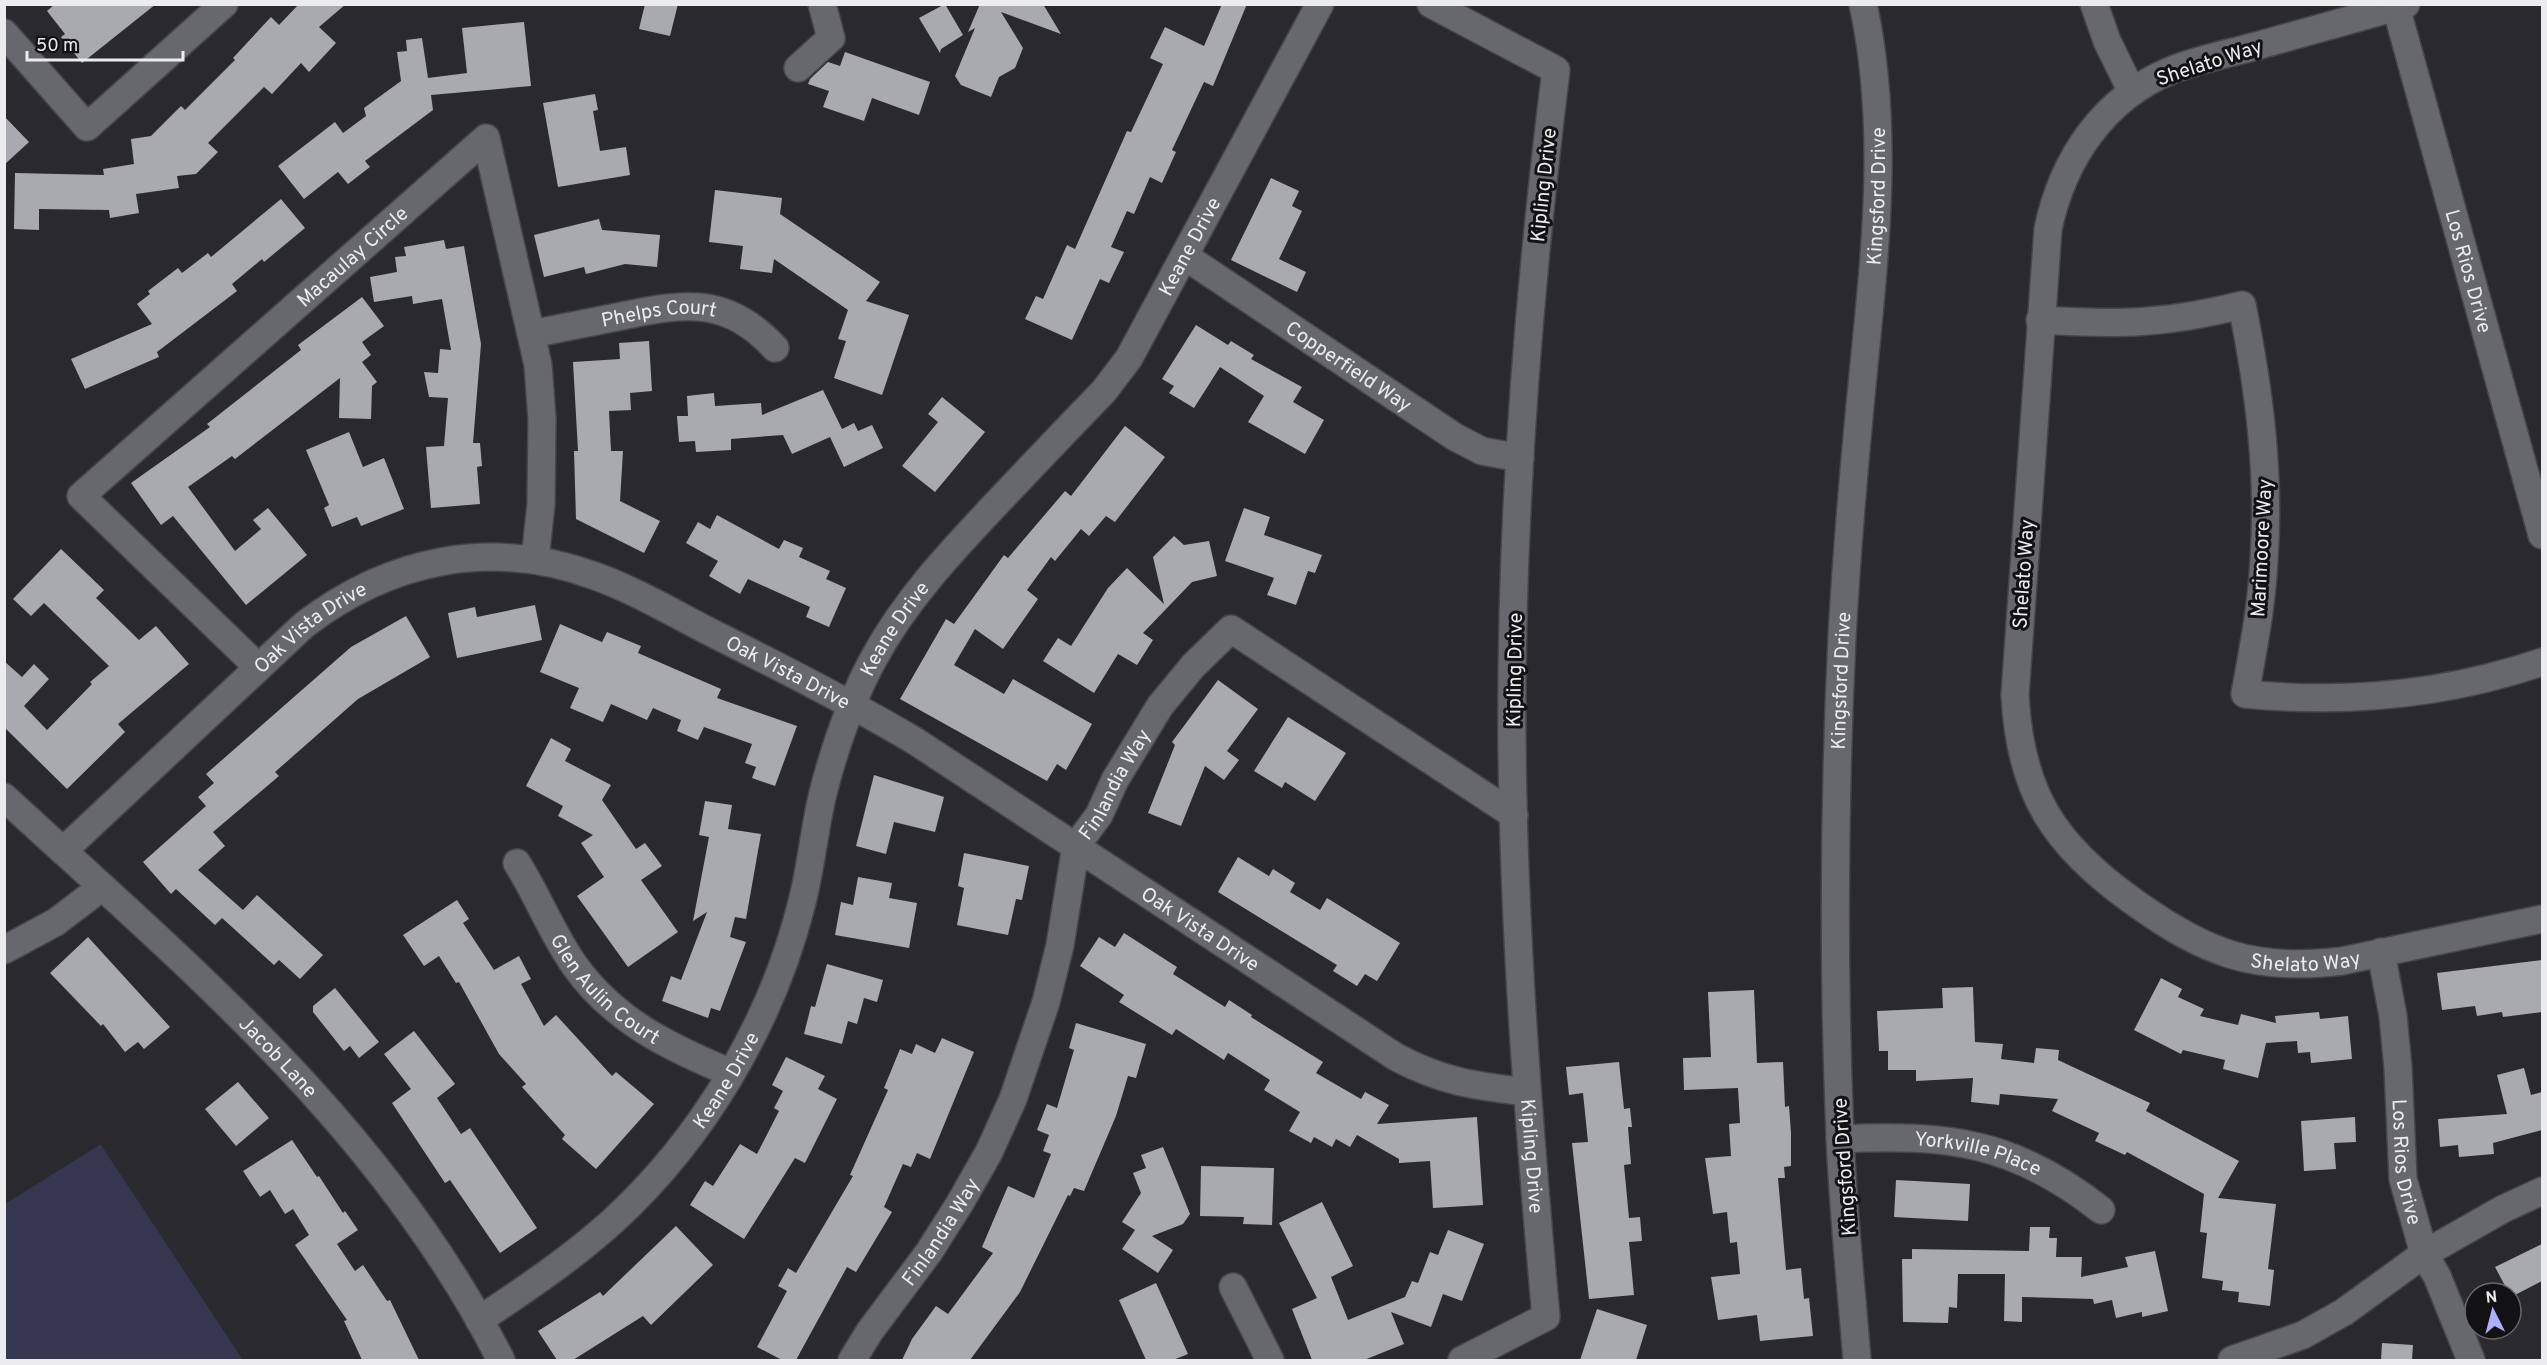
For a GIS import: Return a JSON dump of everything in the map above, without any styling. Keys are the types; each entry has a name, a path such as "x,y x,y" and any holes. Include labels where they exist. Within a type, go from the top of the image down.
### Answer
{"street":[{"path":"4,33 87,127 224,4"},
{"path":"798,68 831,38 822,4"},
{"name":"Keane Drive","path":"479,1320 543,1278 615,1219 648,1186 692,1133 731,1073 762,1014 788,950 801,905 823,793 852,704 879,650 924,582 1104,391 1129,358 1320,4"},
{"name":"Kipling Drive","path":"1431,4 1556,70 1529,326 1515,572 1514,815 1517,936 1527,1092 1546,1317 1462,1360"},
{"name":"Kingsford Drive","path":"1857,1360 1840,1139 1835,899 1842,636 1856,453 1874,266 1878,186 1876,79 1863,4"},
{"path":"2094,4 2107,42 2132,92"},
{"name":"Shelato Way","path":"2401,6 2184,66 2132,92 2094,126 2064,174 2054,201 2048,229 2040,320 2015,695 2017,727 2023,759 2033,789 2048,818 2067,844 2101,878 2169,927 2212,949 2255,961 2309,965 2342,961 2542,919"},
{"name":"Los Rios Drive","path":"2401,6 2542,535"},
{"name":"Macaulay Circle","path":"258,668 81,496 486,138 538,365 542,419 541,504 536,560"},
{"name":"Copperfield Way","path":"1186,256 1455,437 1482,451 1520,458"},
{"name":"Phelps Court","path":"531,334 674,305 703,306 744,321 776,348"},
{"name":"Marimoore Way","path":"2040,320 2108,325 2152,323 2195,317 2242,305 2262,425 2266,497 2259,619 2245,694 2301,699 2400,695 2486,679 2542,662"},
{"name":"Oak Vista Drive","path":"63,851 258,668 328,607 383,577 412,567 487,556 536,560 567,566 612,583 852,704 915,741 1396,1057 1442,1078 1475,1086 1527,1092"},
{"name":"Finlandia Way","path":"852,1360 870,1331 929,1252 960,1203 989,1152 1013,1099 1046,1002 1060,945 1076,846 1100,815 1115,780 1160,706 1193,666 1231,629 1514,815"},
{"name":"Jacob Lane","path":"4,797 247,1021 310,1087 397,1193 436,1250 501,1360"},
{"name":"Glen Aulin Court","path":"517,863 574,965 612,1007 641,1030 673,1048 731,1073"},
{"path":"4,950 56,922 102,887"},
{"name":"Los Rios Drive","path":"2381,952 2398,1068 2403,1179 2424,1254 2437,1275 2471,1360"},
{"name":"Yorkville Place","path":"1840,1139 1934,1137 1980,1146 2040,1168 2080,1193 2101,1210"},
{"path":"2232,1360 2303,1335 2344,1312 2424,1254 2503,1209 2542,1191"},
{"path":"1233,1287 1270,1360"}],"shaded area":[{"path":"101,1144 243,1360 5,1360 5,1204"}],"building":[{"path":"55,4 156,4 82,63 61,37 65,34 47,11"},
{"path":"299,4 346,4 319,27 336,43 309,72 301,63 272,94 264,87 208,143 218,152 196,174 177,176 179,188 136,194 139,213 110,218 109,210 39,209 39,230 14,229 15,173 104,175 103,169 134,164 131,139 151,136 181,106 185,110 235,60 233,58 271,17 279,25"},
{"path":"645,4 678,4 670,36 639,29"},
{"path":"945,4 963,35 941,49 940,53 919,18"},
{"path":"980,4 1043,4 1061,34 1001,12 1023,48 1015,68 999,77 991,97 961,85 955,76 975,28 968,32"},
{"path":"1222,4 1247,4 1213,86 1204,82 1172,150 1176,152 1162,183 1150,177 1134,214 1127,211 1111,247 1124,252 1109,283 1100,279 1072,340 1025,319 1036,296 1043,299 1067,245 1075,249 1127,131 1131,132 1163,64 1150,58 1165,27 1204,46"},
{"path":"524,22 531,86 431,95 433,110 365,161 370,167 348,184 338,172 304,199 278,166 335,122 343,133 366,116 364,108 401,81 397,52 407,51 406,40 422,38 428,78 467,73 462,28"},
{"path":"845,52 930,82 919,115 872,98 864,121 823,107 829,91 808,84 810,79 828,62 840,66"},
{"path":"595,94 598,110 593,111 600,151 626,147 630,175 558,187 543,103"},
{"path":"4,116 29,142 4,165"},
{"path":"1271,178 1299,191 1292,206 1302,211 1279,259 1306,272 1297,292 1231,260"},
{"path":"715,190 782,198 780,214 880,282 866,301 909,315 882,395 834,378 846,341 838,339 848,310 774,259 772,273 740,269 743,246 709,242"},
{"path":"281,199 305,228 264,262 262,259 232,284 237,291 157,352 159,357 85,389 71,359 152,324 137,304 150,294 148,291 178,268 182,273 208,253 211,257"},
{"path":"599,219 602,230 660,235 657,267 625,264 586,274 584,267 544,277 534,235"},
{"path":"444,240 446,249 464,246 481,344 473,443 480,443 482,466 477,467 480,504 431,508 426,447 444,446 448,398 429,397 424,372 438,373 440,349 451,350 442,299 413,304 412,296 374,302 370,277 397,272 395,257 406,256 404,247"},
{"path":"362,297 384,326 362,342 371,355 362,362 377,382 372,386 371,419 339,418 340,378 235,459 232,456 188,487 235,551 261,529 253,520 268,508 307,555 246,605 173,516 161,525 131,483 210,427 207,424 301,350 298,345"},
{"path":"1196,325 1228,345 1231,341 1254,355 1251,359 1302,387 1293,402 1324,420 1305,454 1248,422 1264,396 1220,367 1194,408 1169,393 1174,386 1162,379"},
{"path":"649,341 652,391 630,393 631,410 609,411 611,451 623,451 620,501 660,521 644,553 576,519 574,451 578,451 573,362 620,359 619,343"},
{"path":"823,390 842,429 854,423 858,431 872,425 883,448 844,467 830,437 792,454 783,435 731,439 731,450 696,452 695,441 679,442 677,416 688,416 687,396 714,393 715,406 761,403 762,415"},
{"path":"942,397 985,432 935,492 902,466 938,422 928,414"},
{"path":"1125,426 1165,457 1115,522 1106,516 1089,536 1081,529 1055,561 1051,557 1027,590 1038,599 1003,649 975,629 954,665 1004,694 1013,679 1092,724 1066,770 1057,764 1047,781 900,699 946,619 954,624 1004,555 1008,558 1065,491 1071,496"},
{"path":"349,432 363,467 384,458 404,509 361,526 357,517 332,527 324,508 329,505 306,450"},
{"path":"1244,508 1270,517 1264,535 1322,555 1315,573 1308,571 1296,605 1267,595 1274,578 1225,561"},
{"path":"717,515 779,549 784,540 803,548 799,557 830,571 826,579 846,588 829,627 806,617 810,607 748,579 740,594 709,576 718,561 686,543 698,522 710,529"},
{"path":"1174,536 1184,545 1209,541 1217,576 1192,582 1143,633 1153,640 1137,665 1118,654 1094,693 1043,661 1058,638 1071,646 1108,588 1127,568 1164,604 1153,557"},
{"path":"61,549 104,590 96,598 139,640 156,626 189,664 118,724 125,732 67,789 4,727 4,661 22,677 34,664 49,679 24,706 47,730 92,684 90,682 109,666 44,603 31,616 13,599"},
{"path":"535,605 542,640 457,658 448,613 475,607 477,617"},
{"path":"406,616 430,657 358,699 275,772 279,776 213,832 225,846 198,870 243,910 257,895 323,955 300,979 279,960 274,965 222,918 215,925 176,889 171,894 143,862 206,806 198,797 214,783 206,774 351,647"},
{"path":"560,624 602,642 607,632 641,646 638,653 721,689 717,698 797,726 775,786 752,778 756,767 745,763 752,744 704,727 698,740 677,731 681,720 653,708 647,720 611,704 603,722 570,708 579,688 540,672"},
{"path":"1218,680 1258,709 1227,751 1239,760 1224,780 1205,766 1181,826 1148,813 1175,745 1172,742"},
{"path":"1288,717 1346,753 1315,801 1285,782 1282,788 1254,771"},
{"path":"551,738 571,749 565,761 611,785 602,800 636,849 645,843 662,866 641,880 678,932 628,967 577,896 604,877 581,843 593,835 558,816 563,806 526,786"},
{"path":"874,775 944,797 935,832 894,822 886,854 856,846"},
{"path":"705,801 732,805 728,829 761,834 746,919 735,917 730,937 746,942 720,1011 711,1008 708,1018 662,1001 671,976 681,980 707,912 693,921 709,837 699,835"},
{"path":"964,853 1029,866 1022,900 1016,899 1008,935 957,925 964,888 958,886"},
{"path":"1238,857 1269,876 1273,869 1295,883 1290,892 1320,910 1327,898 1400,943 1377,981 1365,974 1357,986 1333,971 1337,965 1218,892"},
{"path":"858,877 892,883 889,898 917,903 909,948 835,935 841,902 853,905"},
{"path":"457,900 469,919 463,923 494,970 519,956 531,979 521,984 544,1026 556,1015 612,1076 616,1072 654,1104 596,1169 562,1139 565,1135 522,1087 526,1084 499,1054 459,982 456,983 439,956 424,966 403,935"},
{"path":"1124,933 1177,967 1173,974 1225,1007 1229,1000 1252,1015 1251,1017 1323,1062 1316,1073 1361,1099 1365,1092 1389,1105 1377,1124 1477,1117 1483,1205 1433,1208 1430,1161 1399,1163 1399,1159 1357,1135 1350,1147 1336,1139 1332,1147 1314,1137 1311,1143 1289,1131 1300,1112 1264,1090 1270,1080 1228,1053 1224,1060 1176,1029 1172,1035 1119,1002 1124,995 1080,966 1099,937 1115,947"},
{"path":"88,937 170,1027 144,1049 138,1042 125,1052 103,1024 101,1026 50,973"},
{"path":"2542,960 2542,1012 2503,1017 2502,1012 2477,1016 2475,1006 2442,1010 2437,973"},
{"path":"827,964 883,980 877,1002 864,998 857,1024 848,1021 842,1044 804,1034 811,1006 815,1007"},
{"path":"2161,978 2182,989 2178,997 2204,1009 2200,1016 2238,1025 2241,1014 2276,1023 2275,1016 2319,1012 2320,1019 2348,1016 2352,1059 2311,1063 2310,1052 2298,1053 2297,1041 2266,1043 2258,1078 2223,1069 2225,1060 2183,1050 2181,1054 2134,1030"},
{"path":"1973,987 1975,1042 2003,1044 2001,1059 2034,1063 2036,1048 2059,1050 2058,1060 2150,1103 2146,1111 2239,1161 2218,1198 2276,1204 2268,1269 2274,1270 2270,1306 2238,1302 2239,1292 2222,1290 2223,1281 2202,1278 2207,1233 2200,1232 2204,1194 2127,1152 2125,1155 2095,1141 2099,1133 2052,1111 2058,1099 2000,1094 1999,1105 1971,1102 1973,1078 1916,1081 1916,1070 1888,1070 1888,1051 1879,1051 1877,1011 1943,1008 1942,988"},
{"path":"335,988 379,1042 359,1058 350,1046 344,1051 313,1012 313,1006"},
{"path":"1754,990 1757,1063 1783,1062 1785,1107 1789,1106 1791,1133 1791,1166 1784,1167 1785,1178 1778,1178 1786,1270 1801,1268 1804,1299 1809,1298 1813,1336 1760,1341 1757,1315 1718,1320 1711,1277 1740,1274 1737,1242 1730,1243 1727,1212 1713,1214 1705,1158 1731,1156 1729,1124 1740,1123 1738,1088 1684,1090 1683,1058 1711,1057 1708,992"},
{"path":"1076,1023 1146,1044 1136,1078 1128,1076 1116,1116 1084,1191 1074,1188 1070,1196 1068,1195 1020,1292 970,1360 902,1360 912,1339 936,1306 948,1314 993,1253 982,1247 1008,1186 1034,1198 1051,1154 1043,1151 1049,1135 1037,1130 1047,1104 1057,1108 1074,1050 1069,1048"},
{"path":"414,1031 455,1084 437,1098 461,1134 470,1128 537,1228 500,1253 450,1180 445,1183 392,1103 411,1089 384,1054"},
{"path":"942,1038 974,1052 930,1159 917,1153 911,1167 903,1164 884,1207 892,1212 856,1272 847,1267 796,1360 782,1360 757,1347 787,1291 778,1286 788,1268 796,1273 853,1176 850,1175 888,1090 884,1088 900,1049 912,1054 916,1044 935,1053"},
{"path":"786,1057 825,1076 818,1089 837,1099 805,1163 795,1158 744,1239 690,1205 705,1181 713,1186 740,1144 757,1154 779,1111 774,1108 783,1091 772,1085"},
{"path":"1619,1062 1624,1109 1630,1108 1632,1127 1628,1127 1631,1164 1624,1165 1629,1218 1640,1217 1642,1241 1629,1242 1634,1295 1589,1299 1572,1143 1588,1142 1583,1093 1569,1095 1566,1067"},
{"path":"2524,1068 2531,1095 2542,1092 2542,1130 2493,1143 2494,1154 2459,1157 2458,1145 2440,1147 2438,1119 2507,1114 2497,1075"},
{"path":"238,1082 269,1118 236,1146 205,1109"},
{"path":"2355,1117 2356,1142 2334,1143 2336,1169 2304,1171 2301,1121"},
{"path":"292,1140 343,1213 345,1211 358,1230 337,1244 355,1271 363,1265 387,1301 390,1300 419,1360 362,1360 344,1321 347,1320 295,1245 309,1235 293,1209 285,1214 270,1190 260,1197 243,1171"},
{"path":"1163,1147 1190,1214 1183,1224 1152,1236 1173,1250 1158,1273 1122,1249 1135,1230 1122,1222 1141,1193 1133,1173 1146,1168 1141,1155"},
{"path":"1201,1166 1274,1168 1272,1225 1243,1224 1244,1217 1200,1216"},
{"path":"1896,1180 1970,1184 1968,1221 1894,1217"},
{"path":"1322,1202 1353,1266 1331,1277 1348,1320 1405,1297 1412,1281 1418,1283 1430,1252 1438,1255 1448,1230 1484,1244 1462,1301 1443,1294 1431,1327 1391,1312 1404,1344 1364,1360 1312,1360 1292,1309 1317,1298 1279,1223"},
{"path":"676,1226 713,1265 651,1325 643,1316 573,1360 557,1360 538,1331 600,1292 603,1296"},
{"path":"2030,1227 2050,1227 2049,1238 2057,1238 2056,1257 2082,1257 2081,1277 2128,1267 2125,1257 2155,1251 2168,1311 2142,1317 2142,1312 2116,1318 2112,1300 2094,1304 2093,1299 2022,1297 2022,1322 2004,1321 2005,1274 1958,1274 1957,1308 1949,1307 1948,1323 1903,1322 1902,1259 1912,1259 1912,1249 2029,1251"},
{"path":"2542,1244 2542,1281 2523,1291 2523,1281 2502,1281 2495,1267"},
{"path":"1156,1283 1188,1354 1173,1360 1146,1360 1119,1300"},
{"path":"1597,1309 1647,1325 1636,1360 1580,1360"},
{"path":"2382,1343 2413,1345 2412,1360 2381,1360"}]}
